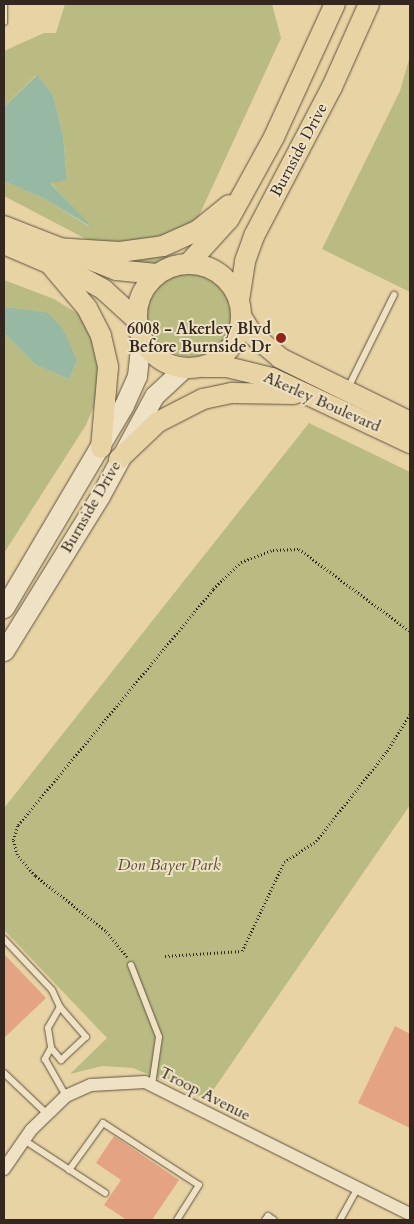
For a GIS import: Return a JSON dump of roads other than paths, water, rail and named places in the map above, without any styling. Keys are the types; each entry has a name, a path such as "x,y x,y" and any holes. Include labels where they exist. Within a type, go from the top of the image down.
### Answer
{"main road":[{"name":"Burnside Drive","path":"188,264 214,240 245,190 335,4"},
{"name":"Burnside Drive","path":"240,308 244,261 254,236 332,87 370,4"},
{"path":"52,256 120,252 163,246 209,223 245,190"},
{"path":"4,226 52,256 104,290 139,328 152,352 166,363 192,367 218,359 231,347 240,308 219,273 188,264 157,274 116,270 52,256 4,244"},
{"path":"52,256 87,308 101,336 108,366 101,448"},
{"path":"139,328 139,302 157,274"},
{"name":"Akerley Boulevard","path":"240,308 266,348 346,391 410,422"},
{"name":"Burnside Drive","path":"4,608 101,448 136,376 139,328"},
{"name":"Burnside Drive","path":"4,651 100,496 154,396 192,367"},
{"name":"Akerley Boulevard","path":"192,367 249,371 318,398 410,443"},
{"path":"119,458 158,422 203,400 232,392 269,391 318,398"}],"street":[{"name":"Troop Avenue","path":"4,1169 46,1113 66,1096 91,1085 116,1081 145,1082 410,1214"}],"lane":[{"path":"4,4 4,22"},
{"path":"346,391 394,295"},
{"path":"4,939 52,990 60,1007 86,1037 61,1060 51,1048 48,1028 60,1007"},
{"path":"131,965 159,1037 152,1086"},
{"path":"51,1048 45,1059 66,1096"},
{"path":"4,1073 46,1113"},
{"path":"70,1170 102,1123 199,1185 177,1220"},
{"path":"24,1140 105,1193"},
{"path":"340,1220 358,1188"},
{"path":"265,1220 268,1216 274,1220"}],"place":[{"name":"6008 - Akerley Blvd Before Burnside Dr","path":"281,338"}],"park label":[{"name":"Don Bayer Park","path":"169,865"}]}
